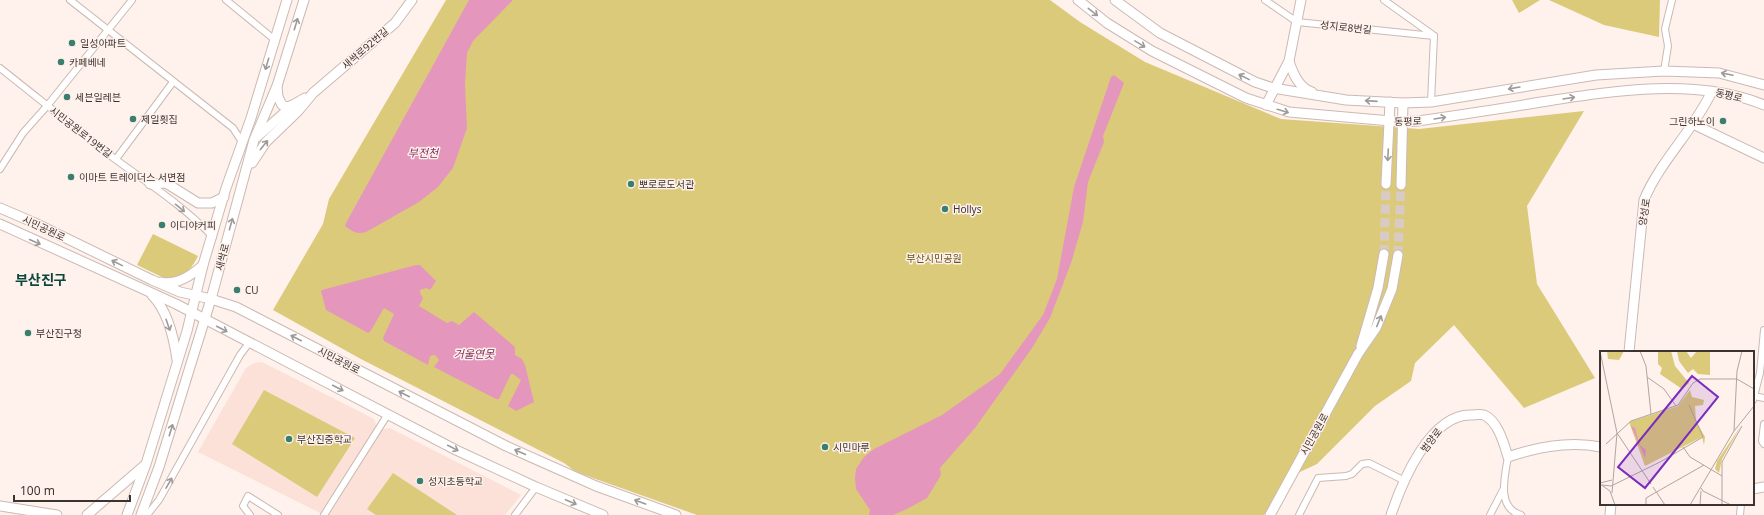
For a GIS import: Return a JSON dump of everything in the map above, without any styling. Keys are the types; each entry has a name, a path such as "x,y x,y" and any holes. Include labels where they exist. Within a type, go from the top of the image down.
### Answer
{"main road":[{"name":"새싹로","path":"126,515 146,464 192,314 195,295 203,265 251,118 287,0"},
{"name":"새싹로","path":"141,515 159,467 205,320 254,140 278,86 304,0"},
{"name":"새싹로92번길","path":"240,191 259,151 314,93 395,23 412,0"},
{"name":"동평로","path":"1078,0 1108,23 1152,51 1246,98 1289,112 1389,121 1418,122 1590,94 1634,90 1712,91 1741,96 1764,105"},
{"path":"1266,105 1273,88 1289,60 1301,0"},
{"name":"동평로","path":"1118,1 1160,33 1242,76 1273,88 1319,96 1403,103 1431,102 1596,74 1664,71 1719,73 1764,85"},
{"path":"1289,60 1300,85 1306,90 1319,96"},
{"path":"278,86 278,97 282,105 287,107 293,105"},
{"name":"양성로","path":"1629,351 1644,200 1650,186 1693,124 1712,91"},
{"name":"새싹로92번길","path":"254,140 293,105 314,93"},
{"path":"1386,184 1390,102"},
{"path":"1401,185 1403,103"},
{"path":"1693,124 1764,158"},
{"path":"242,142 254,140"},
{"path":"150,184 166,183 198,203 212,203 224,197"},
{"name":"시민공원로","path":"0,208 35,223 180,292 211,298 236,307 506,446 596,486 676,515"},
{"name":"시민공원로","path":"0,224 150,292 456,450 536,487 603,515"},
{"name":"시민공원로","path":"1358,354 1378,288 1384,254"},
{"name":"시민공원로","path":"1270,515 1358,354 1376,328 1392,289 1398,255"},
{"path":"152,280 170,284 195,272 203,265"},
{"path":"150,292 159,302 169,325 175,347 177,363"},
{"name":"범양로","path":"1391,515 1405,482 1428,440 1440,427 1453,419 1468,415 1484,415 1493,422 1503,440 1508,457"},
{"path":"1508,457 1547,447 1570,444 1600,447"},
{"path":"87,515 146,464"},
{"path":"1754,489 1764,487"},
{"path":"1610,515 1611,505"},
{"path":"0,506 57,515"}],"street":[{"path":"70,0 233,128 242,142"},
{"name":"시민공원로19번길","path":"0,169 23,133 47,106 132,0"},
{"path":"226,0 275,40"},
{"name":"성지로8번길","path":"1265,0 1296,22 1434,36"},
{"path":"1384,0 1434,36 1431,102"},
{"path":"1664,71 1668,46 1665,29 1672,0"},
{"path":"0,68 47,106"},
{"path":"116,159 173,82"},
{"name":"시민공원로19번길","path":"47,106 116,159"},
{"name":"새싹로","path":"116,159 204,227 213,237"},
{"path":"1764,330 1760,373 1754,398 1764,398"},
{"path":"147,515 159,500 240,355 249,343"},
{"path":"324,515 388,414"},
{"path":"1764,424 1762,441 1764,444"},
{"path":"1490,515 1503,490 1508,457"},
{"path":"1299,515 1318,478 1346,476 1352,474 1362,464 1369,463 1405,482"},
{"path":"518,514 536,487"},
{"path":"1503,490 1508,506 1516,514 1521,515"},
{"path":"250,515 243,506 248,496 278,515"},
{"path":"1740,515 1741,505"}],"shaded area":[{"name":"부산진중학교","path":"262,362 374,419 378,430 390,428 521,495 505,515 324,515 198,452 246,368 254,363"}],"green space":[{"name":"부산시민공원","path":"446,0 1050,0 1080,22 1145,62 1281,119 1419,129 1584,111 1527,206 1537,284 1595,378 1524,408 1454,325 1415,363 1411,381 1375,406 1317,464 1287,478 1264,515 697,515 576,472 564,463 359,358 273,310 323,224 329,199"},
{"path":"1512,0 1540,0 1519,13"},
{"path":"1549,0 1660,0 1659,37 1604,25"},
{"path":"153,234 198,256 190,269 183,276 168,280 137,265"},
{"path":"264,390 355,438 317,497 232,444"},
{"path":"393,473 457,515 376,515 367,509"}],"water":[{"name":"부전천","path":"469,0 513,0 473,41 467,53 465,84 467,128 453,168 438,187 419,202 366,232 357,233 352,231 345,226 346,223"},
{"path":"1114,75 1124,83 1103,136 1104,142 1088,182 1083,222 1071,263 1050,318 1032,348 975,428 940,468 941,475 927,498 893,515 869,515 870,510 856,489 855,478 856,469 864,457 874,449 942,415 1000,374 1043,315 1057,279 1074,187 1111,77"},
{"name":"거울연못","path":"420,265 436,281 430,290 426,288 420,290 423,298 419,306 447,323 452,321 459,325 474,312 515,347 515,355 522,359 525,365 534,402 516,411 508,406 521,380 513,374 511,374 499,399 496,399 434,367 439,360 435,355 430,356 428,365 384,341 383,338 394,314 384,308 368,333 326,310 322,290"}],"tunnel":[{"path":"1384,254 1386,184"},
{"path":"1398,255 1401,185"}],"place":[{"name":"일성아파트","path":"72,43"},
{"name":"카페베네","path":"61,62"},
{"name":"세븐일레븐","path":"67,97"},
{"name":"제일횟집","path":"133,119"},
{"name":"그린하노이","path":"1723,121"},
{"name":"이마트 트레이더스 서면점","path":"71,177"},
{"name":"뽀로로도서관","path":"631,184"},
{"name":"Hollys","path":"945,209"},
{"name":"이디야커피","path":"162,225"},
{"name":"CU","path":"237,290"},
{"name":"부산진구청","path":"28,333"},
{"name":"부산진중학교","path":"289,439"},
{"name":"시민마루","path":"825,447"},
{"name":"성지초등학교","path":"420,481"}],"district":[{"name":"부산진구","path":"41,279"}]}
